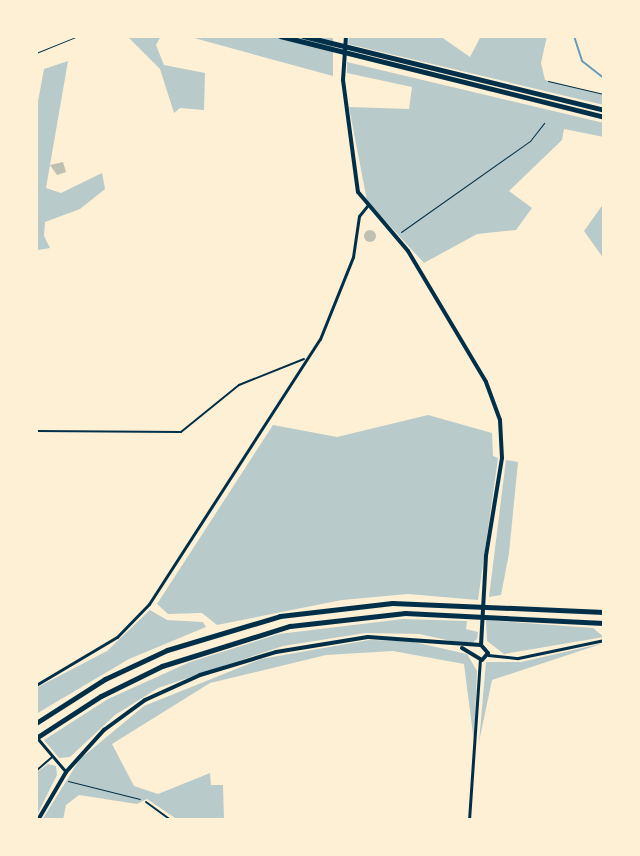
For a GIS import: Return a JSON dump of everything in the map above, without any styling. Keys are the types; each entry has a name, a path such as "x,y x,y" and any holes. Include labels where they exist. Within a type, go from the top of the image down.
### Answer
{"highway":[{"path":"280,36 461,86 604,117"},
{"path":"303,36 604,110"},
{"path":"36,723 156,655 280,616 392,603 604,612"},
{"path":"36,737 152,670 290,626 405,613 604,623"}],"main road":[{"path":"346,36 343,64 354,176 367,206 395,236 486,382 500,420 502,458 477,658"},
{"path":"38,820 64,774 104,730 145,700 224,666 303,646 368,637 460,647 479,646 488,655 477,658 460,647"}],"street":[{"path":"36,685 109,642 139,618 328,323 367,206"},
{"path":"36,431 181,432 239,385 306,359"},
{"path":"488,655 518,658 604,640"},
{"path":"469,820 477,658"},
{"path":"36,737 64,774"},
{"path":"36,771 52,757"},
{"path":"146,802 171,820"}],"path":[{"path":"36,53 78,36"},
{"path":"548,81 604,94"},
{"path":"395,236 530,141 544,123"},
{"path":"64,774 146,802"}],"shaded area":[{"path":"127,36 161,36 156,45 164,65 205,73 204,110 180,108 174,113 160,69"},
{"path":"187,36 333,36 333,76 274,60"},
{"path":"349,36 440,36 470,57 481,36 547,36 541,63 545,80 604,95 604,105 348,44"},
{"path":"68,61 46,188 61,193 102,173 105,189 80,209 45,222 44,236 50,248 38,250 36,112 44,69"},
{"path":"347,62 604,123 604,137 564,129 562,140 509,191 532,208 516,230 477,234 424,263 367,201 349,107 409,109 412,87 347,73"},
{"path":"604,203 604,259 584,231"},
{"path":"428,415 492,433 493,456 498,458 478,600 408,594 342,600 217,625 202,613 168,614 157,604 273,425 337,437"},
{"path":"506,460 518,462 509,553 501,595 489,597"},
{"path":"150,610 167,620 203,622 206,627 129,659 36,714 36,688 107,651"},
{"path":"403,619 467,621 466,629 478,632 477,639 470,645 419,634 365,633 283,646 158,688 115,715 70,757 59,758 44,740 108,699 190,662 279,634"},
{"path":"486,620 593,628 604,637 504,654 487,641"},
{"path":"369,640 409,641 467,654 477,671 474,742 464,664 393,651 326,655 210,683 112,744 134,786 158,794 210,773 211,785 223,785 224,820 178,820 147,799 137,804 79,795 66,805 63,820 42,820 80,759 144,706 261,659"},
{"path":"604,643 492,680 479,742 486,662 521,662"},
{"path":"48,764 56,766 57,775 36,817 36,773"}],"building":[{"path":"63,162 66,172 57,175 50,165"},
{"path":"370,230 376,236 370,242 364,236"}],"waterway":[{"path":"574,36 582,61 604,78"}]}
